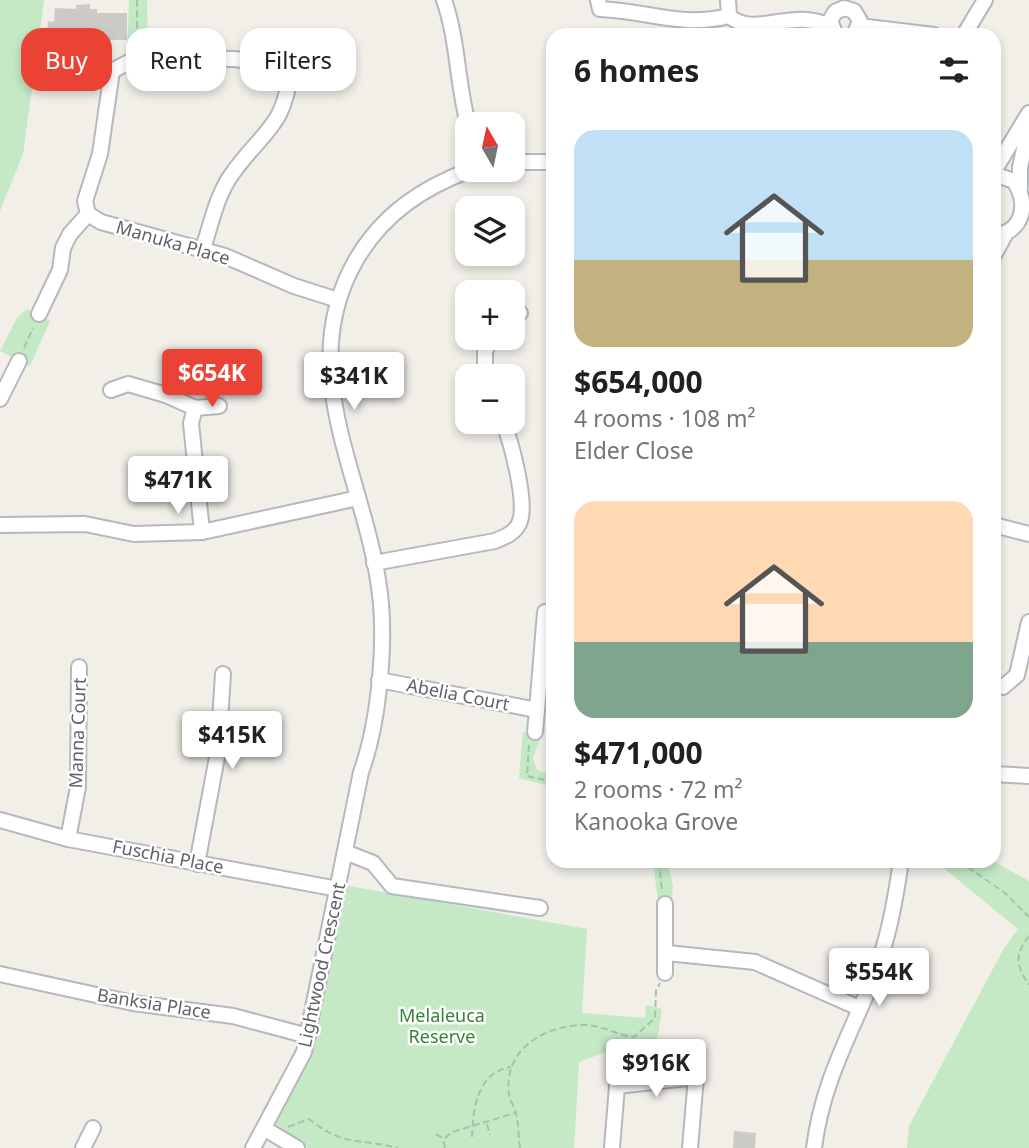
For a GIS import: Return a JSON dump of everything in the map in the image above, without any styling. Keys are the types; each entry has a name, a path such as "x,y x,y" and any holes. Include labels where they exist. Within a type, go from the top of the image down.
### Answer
{"street":[{"path":"443,0 455,45 465,112"},
{"path":"598,0 600,9 646,12 685,22 703,22 729,16"},
{"path":"728,0 729,16 738,24 751,26 813,20 829,28"},
{"path":"968,28 985,0"},
{"path":"833,28 835,12 851,4 858,16 856,28"},
{"path":"112,71 126,64"},
{"path":"39,314 60,270 63,248 70,234 88,214 85,201 100,154 109,91"},
{"path":"202,251 231,176 278,119 289,91"},
{"path":"1001,160 1029,113"},
{"path":"1001,245 1022,218 1027,203 1020,187 1020,167 1029,126"},
{"path":"525,162 546,162"},
{"path":"1001,174 1020,187"},
{"name":"Lightwood Crescent","path":"253,1148 304,1052 361,772 366,722 378,684 381,604 374,563 336,414 328,368 332,323 338,300 367,242 388,218 437,183 455,176"},
{"name":"Manuka Place","path":"88,214 101,222 225,256 293,286 338,300"},
{"path":"0,399 19,361"},
{"path":"111,390 128,384 166,395 195,408 219,406"},
{"path":"195,408 191,423 202,532"},
{"path":"374,563 495,541 509,535 520,521 521,504 508,434"},
{"path":"0,525 85,524 134,534 202,532 358,498"},
{"path":"1001,527 1029,534"},
{"path":"535,732 545,612"},
{"path":"1003,687 1017,675 1029,622"},
{"name":"Manna Court","path":"68,839 78,777 79,667"},
{"path":"197,864 218,752 223,674"},
{"name":"Abelia Court","path":"378,684 537,710"},
{"path":"1001,774 1029,776"},
{"name":"Fuschia Place","path":"0,820 68,839 338,889"},
{"path":"345,852 373,863 392,886 540,908"},
{"path":"814,1148 823,1094 884,948 900,868"},
{"path":"665,904 665,973"},
{"path":"667,953 755,962 859,1008"},
{"name":"Banksia Place","path":"0,974 133,1003 233,1016 308,1036"},
{"path":"612,1148 617,1086 696,1077 690,1148"},
{"path":"83,1148 93,1128"},
{"path":"265,1129 298,1148"}],"path":[{"path":"137,0 141,28"},
{"path":"19,361 39,314"},
{"path":"535,732 529,741 527,776 546,780"},
{"path":"660,868 665,904"},
{"path":"969,868 1005,893 1029,917"},
{"path":"1029,936 1018,950 1016,965 1029,985"},
{"path":"520,1148 516,1112 509,1096 512,1067 519,1050 533,1037 582,1025 611,1028 634,1037 655,1018 656,991 665,973"},
{"path":"472,1137 476,1097 489,1077 502,1069 512,1067"},
{"path":"444,1139 452,1132 516,1112"},
{"path":"280,1132 309,1119 332,1140"},
{"path":"487,1123 490,1135"},
{"path":"436,1134 444,1139"},
{"path":"444,1139 445,1148"},
{"path":"345,1145 398,1148"}],"green space":[{"path":"0,0 44,0 40,28 21,28 21,91 32,91 23,154 0,211"},
{"path":"129,0 147,0 148,28 128,28"},
{"path":"27,309 50,321 30,366 0,351 17,318"},
{"path":"523,732 542,734 533,758 537,770 546,773 546,785 519,778"},
{"path":"1001,865 1029,881 1029,1148 907,1148 909,1126 1003,950 1018,929 944,868 1001,868"},
{"path":"654,868 669,868 673,885 672,901 658,902"},
{"name":"Melaleuca Reserve","path":"344,885 587,929 582,1013 645,1018 646,1005 662,1009 657,1041 633,1042 579,1062 574,1148 308,1148 272,1127 311,1055"}],"building":[{"path":"90,4 90,9 97,9 97,13 127,13 126,40 112,40 112,28 48,28 48,21 54,22 55,8 76,9 76,5"},
{"path":"734,1131 756,1133 755,1148 733,1148"}]}
